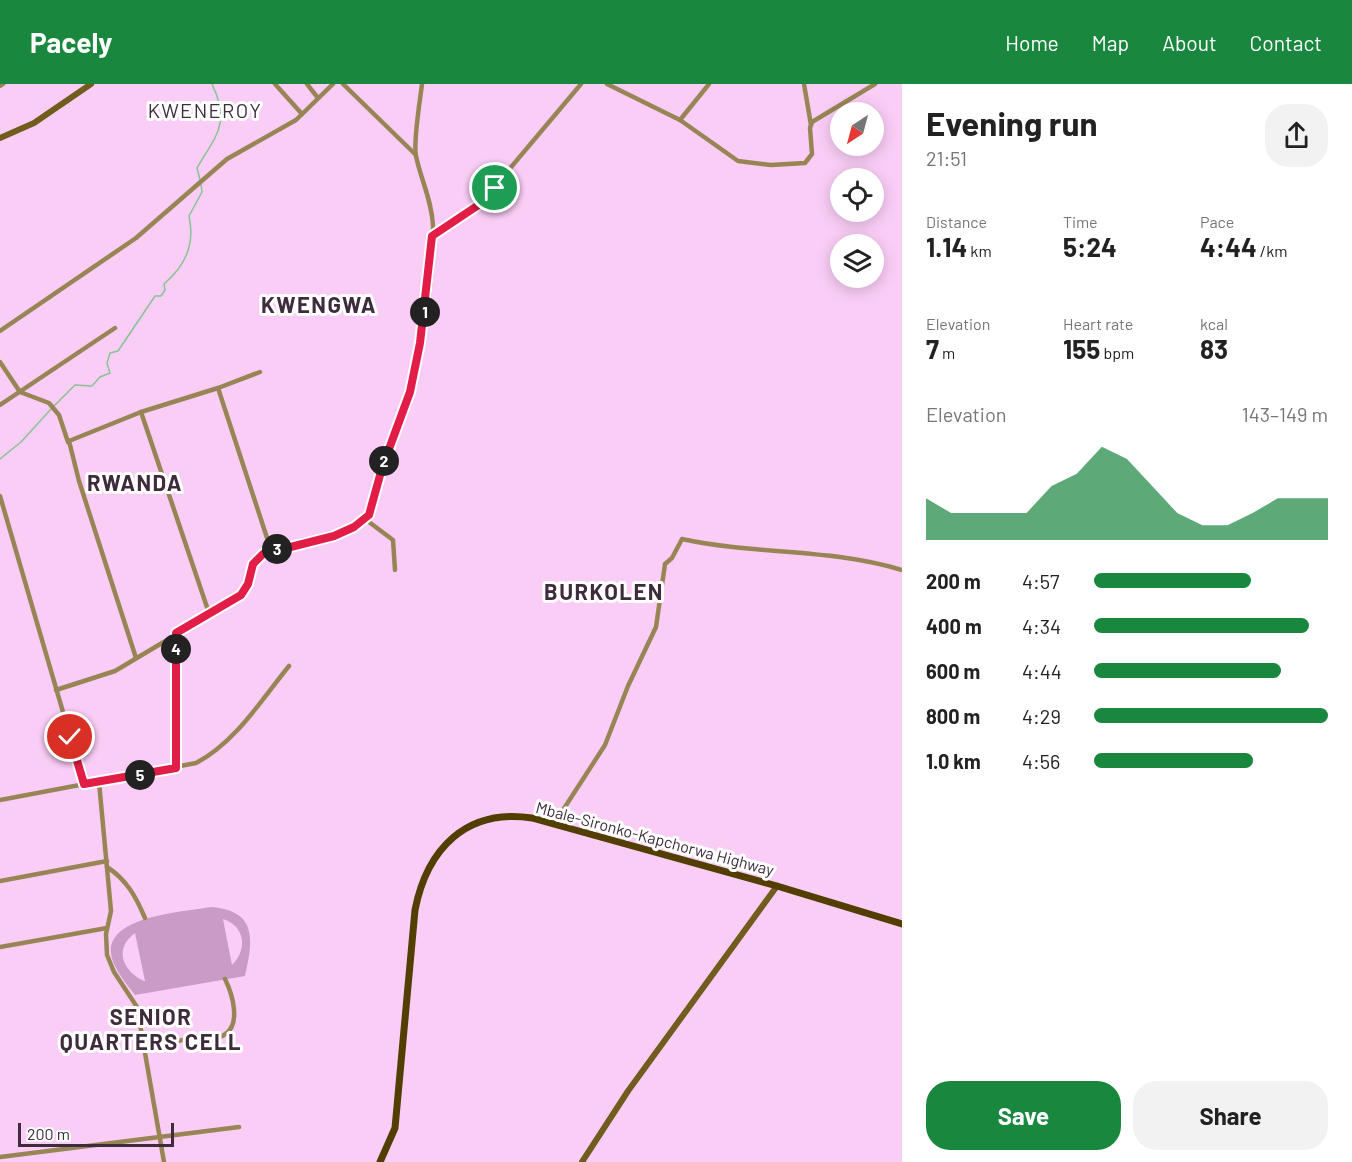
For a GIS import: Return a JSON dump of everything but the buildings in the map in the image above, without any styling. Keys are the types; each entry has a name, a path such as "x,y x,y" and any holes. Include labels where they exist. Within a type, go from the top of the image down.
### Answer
{"main road":[{"name":"Mbale-Sironko-Kapchorwa Highway","path":"380,1162 395,1128 415,910 420,884 429,864 440,849 476,823 490,818 516,816 554,824 777,886 902,924"}],"street":[{"path":"0,138 34,123 91,84"},
{"path":"275,84 303,114"},
{"path":"307,84 318,98"},
{"path":"0,332 136,238 227,159 303,114 333,84"},
{"path":"343,84 415,154"},
{"path":"56,690 109,673 176,633 210,616 241,595 248,584 254,562 271,550 334,536 365,519 371,511 382,468 410,392 420,343 432,236 432,210 415,154 422,84"},
{"path":"432,236 480,204 581,84"},
{"path":"607,84 680,120 738,161 771,165 805,163 812,154 811,125 804,84"},
{"path":"680,120 709,84"},
{"path":"811,125 874,84"},
{"path":"0,405 115,328"},
{"path":"0,362 20,392 40,398 55,410 69,442 136,658"},
{"path":"69,442 72,438 141,412 260,372"},
{"path":"218,388 271,550"},
{"path":"141,412 210,616"},
{"path":"0,496 84,784"},
{"path":"365,519 393,540 395,570"},
{"path":"554,824 605,745 627,686 656,627 664,564 672,558 682,539 768,552 824,555 902,570"},
{"path":"176,633 176,768"},
{"path":"0,798 196,763 213,752 233,733 289,666"},
{"path":"99,782 111,911 107,928 110,962 137,1007 147,1049 164,1162"},
{"path":"0,881 107,864"},
{"path":"107,864 133,891 145,918"},
{"path":"582,1162 634,1082 777,886"},
{"path":"0,946 107,928"},
{"path":"147,1049 164,1043 224,1035 232,1028 234,1017 230,989 225,979"},
{"path":"0,1157 239,1127"}],"shaded area":[{"path":"211,907 237,914 245,921 249,930 250,951 245,976 135,995 114,964 111,948 116,936 128,926 144,919","holes":["223,919 236,927 242,939 240,952 232,965","135,933 145,981 131,972 123,959 124,946"]}],"waterway":[{"path":"200,180 197,168 219,129 221,119 218,98 212,84"},
{"path":"54,406 75,385 92,386 100,377 110,373 107,363 110,353 118,351 155,296 161,296 165,290 164,284 183,262 190,245 189,216 202,192 201,184"},
{"path":"0,459 21,442 51,409"}],"district":[{"name":"KWENEROY","path":"205,110"},
{"name":"KWENGWA","path":"319,304"},
{"name":"RWANDA","path":"135,482"},
{"name":"BURKOLEN","path":"604,591"},
{"name":"SENIOR QUARTERS CELL","path":"151,1028"}],"route":[{"path":"70,737 84,784 176,768 176,633 210,616 241,595 246,590 253,564 263,554 271,550 343,533 369,515 382,468 410,392 430,273 432,236 480,204 495,188"}]}
